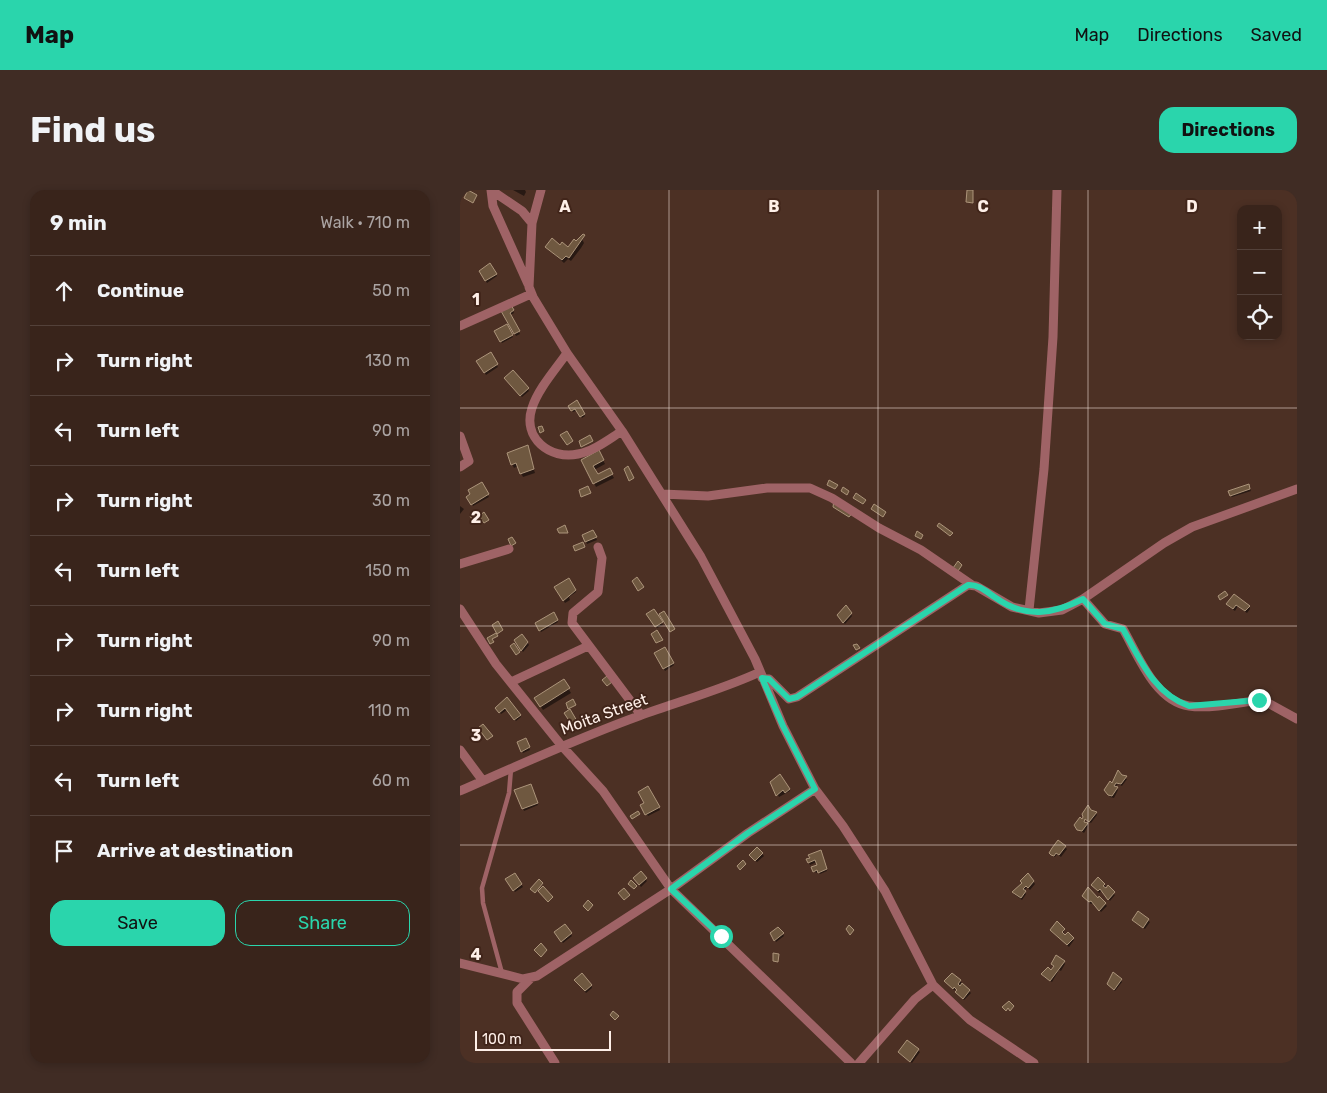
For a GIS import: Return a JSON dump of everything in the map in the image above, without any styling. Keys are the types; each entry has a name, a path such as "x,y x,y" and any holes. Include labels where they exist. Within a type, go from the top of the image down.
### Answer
{"street":[{"path":"532,223 522,211 491,190 493,206 530,291 567,353 622,431 701,557 761,675 783,726 815,789 843,826 885,891 933,985 970,1020 1034,1063"},
{"path":"530,291 532,223 541,190"},
{"path":"1029,610 1044,469 1051,365 1057,190"},
{"path":"460,326 530,291"},
{"path":"567,353 532,408 530,426 532,437 543,447 570,455 592,450 622,431"},
{"path":"460,436 468,461 460,467"},
{"path":"662,494 708,496 767,488 810,488 832,498 879,528 921,550 972,585 1000,601 1029,610 1050,613 1083,599 1164,543 1192,527 1297,489"},
{"path":"598,547 602,558 598,592 572,616 574,628 641,716"},
{"path":"460,564 509,549"},
{"path":"761,675 769,679 789,699 794,699 968,585 972,585"},
{"path":"1083,599 1105,624 1123,629 1158,686 1174,700 1189,706 1259,700 1268,702 1297,719"},
{"path":"460,609 496,664 561,745 603,792 671,889 852,1063"},
{"path":"512,682 588,646"},
{"name":"Moita Street","path":"460,791 561,745 761,675"},
{"path":"460,750 483,780"},
{"path":"554,1063 517,1003 517,992 530,979 538,976 671,889 748,833 815,789"},
{"path":"460,963 530,979"},
{"path":"859,1063 915,999 933,985"}],"lane":[{"path":"502,972 483,904 482,888 509,793 511,769"}],"building":[{"path":"468,190 477,195 473,203 464,198"},
{"path":"967,190 973,190 973,203 966,202"},
{"path":"583,234 585,235 569,258 566,256 562,260 545,247 552,238 560,245 562,242 568,247 574,239 576,241"},
{"path":"490,263 497,274 485,281 479,271"},
{"path":"511,305 514,310 510,313 520,331 514,334 501,311"},
{"path":"507,324 513,335 500,342 494,331"},
{"path":"491,352 498,364 484,373 476,361"},
{"path":"513,370 529,388 520,396 504,378"},
{"path":"577,400 585,414 580,417 575,409 571,411 568,406"},
{"path":"542,426 544,431 540,433 538,427"},
{"path":"567,431 573,441 567,445 560,435"},
{"path":"590,435 593,441 581,447 579,441"},
{"path":"528,445 534,469 520,474 516,463 511,465 507,453"},
{"path":"599,450 604,460 593,466 598,474 610,468 613,474 593,484 581,460"},
{"path":"628,466 634,478 629,481 624,469"},
{"path":"829,480 838,485 835,489 827,485"},
{"path":"482,482 489,494 471,505 466,497 470,494 468,490"},
{"path":"1249,484 1250,489 1230,496 1228,491"},
{"path":"588,486 591,493 581,497 579,490"},
{"path":"843,487 849,491 847,495 841,491"},
{"path":"856,493 866,500 863,504 853,498"},
{"path":"834,500 853,512 849,517 833,507"},
{"path":"874,504 886,512 883,517 871,509"},
{"path":"484,512 489,520 484,523 479,516"},
{"path":"475,513 478,519 474,522 470,516"},
{"path":"939,523 953,533 950,536 937,526"},
{"path":"565,525 568,533 559,533 557,529"},
{"path":"593,530 597,537 585,542 582,535"},
{"path":"917,531 923,535 921,539 915,536"},
{"path":"512,537 516,543 511,546 508,539"},
{"path":"583,542 585,547 575,551 573,546"},
{"path":"958,561 962,565 958,571 953,568"},
{"path":"637,577 644,587 638,591 632,581"},
{"path":"569,578 576,590 563,601 554,587"},
{"path":"1225,591 1228,595 1220,600 1218,596"},
{"path":"1234,594 1250,606 1245,611 1236,605 1233,609 1226,604"},
{"path":"846,605 852,613 843,623 837,615"},
{"path":"654,609 663,622 655,627 646,614"},
{"path":"664,611 675,629 670,632 659,614"},
{"path":"554,612 558,620 539,631 535,623"},
{"path":"498,621 503,630 497,634 492,625"},
{"path":"657,630 663,640 656,643 651,634"},
{"path":"496,633 498,636 492,639 494,642 490,644 487,638"},
{"path":"522,634 528,642 521,651 514,640"},
{"path":"514,643 520,652 516,655 510,646"},
{"path":"857,644 860,648 856,650 853,645"},
{"path":"665,647 674,663 663,669 654,653"},
{"path":"607,676 612,682 607,686 602,680"},
{"path":"564,679 570,688 540,707 534,698"},
{"path":"507,697 521,715 514,720 505,708 499,713 495,708"},
{"path":"573,699 576,705 568,709 566,703"},
{"path":"570,709 577,721 572,725 564,713"},
{"path":"483,724 493,736 487,740 478,728"},
{"path":"526,738 530,747 521,752 517,742"},
{"path":"1118,770 1122,775 1127,776 1121,784 1116,783 1114,786 1118,787 1112,796 1108,795 1104,790 1110,781 1112,783"},
{"path":"780,774 790,789 785,793 783,790 776,796 770,782"},
{"path":"531,784 538,803 522,809 514,790"},
{"path":"648,786 660,807 645,815 640,805 644,803 638,792"},
{"path":"1088,805 1091,810 1097,812 1089,822 1085,819 1084,822 1088,823 1082,831 1077,830 1074,825 1080,817 1082,819 1082,814"},
{"path":"638,811 640,814 632,819 630,816"},
{"path":"1058,840 1066,846 1059,855 1056,853 1054,856 1051,855 1049,853"},
{"path":"757,847 763,853 755,861 749,855"},
{"path":"821,850 827,869 818,873 817,870 813,872 811,867 817,865 815,860 808,863 806,859 810,858 808,855"},
{"path":"743,860 746,864 740,870 737,866"},
{"path":"641,871 647,878 639,885 633,878"},
{"path":"515,873 522,884 513,891 505,879"},
{"path":"1028,873 1034,881 1028,888 1026,886 1023,889 1026,891 1021,898 1012,892 1022,883 1020,881"},
{"path":"1098,877 1105,884 1103,886 1106,888 1108,885 1115,892 1108,900 1100,889 1098,891 1091,885"},
{"path":"539,879 543,883 535,893 530,889"},
{"path":"631,880 637,886 634,889 628,884"},
{"path":"543,886 553,897 548,902 538,891"},
{"path":"1088,887 1098,898 1099,896 1106,903 1099,911 1091,901 1089,902 1082,896"},
{"path":"624,888 630,895 624,900 618,893"},
{"path":"588,900 593,905 588,911 583,906"},
{"path":"1138,911 1149,919 1143,928 1132,920"},
{"path":"1057,921 1065,929 1062,932 1065,935 1068,932 1074,938 1067,945 1050,930"},
{"path":"565,924 572,933 561,942 554,932"},
{"path":"849,925 854,930 850,935 846,929"},
{"path":"778,927 784,933 774,941 770,933"},
{"path":"541,943 547,950 541,957 534,950"},
{"path":"773,953 779,954 778,962 773,961"},
{"path":"1056,955 1065,961 1050,981 1041,974 1048,967 1051,970 1054,966 1051,964"},
{"path":"1113,972 1122,979 1114,990 1107,984"},
{"path":"582,973 592,985 585,991 574,980"},
{"path":"952,973 961,980 958,984 960,986 962,983 970,990 963,999 955,992 957,990 954,987 953,989 944,981"},
{"path":"1009,1001 1014,1006 1010,1011 1008,1008 1006,1011 1002,1007"},
{"path":"613,1011 619,1016 615,1020 610,1015"},
{"path":"907,1040 919,1049 910,1062 898,1052"}],"route":[{"path":"721,936 671,889 748,833 815,789 783,726 762,678 769,679 784,695 789,699 794,699 968,585 976,586 1012,607 1039,613 1062,610 1083,599 1105,624 1123,629 1148,674 1158,686 1170,697 1189,706 1259,700"}]}
